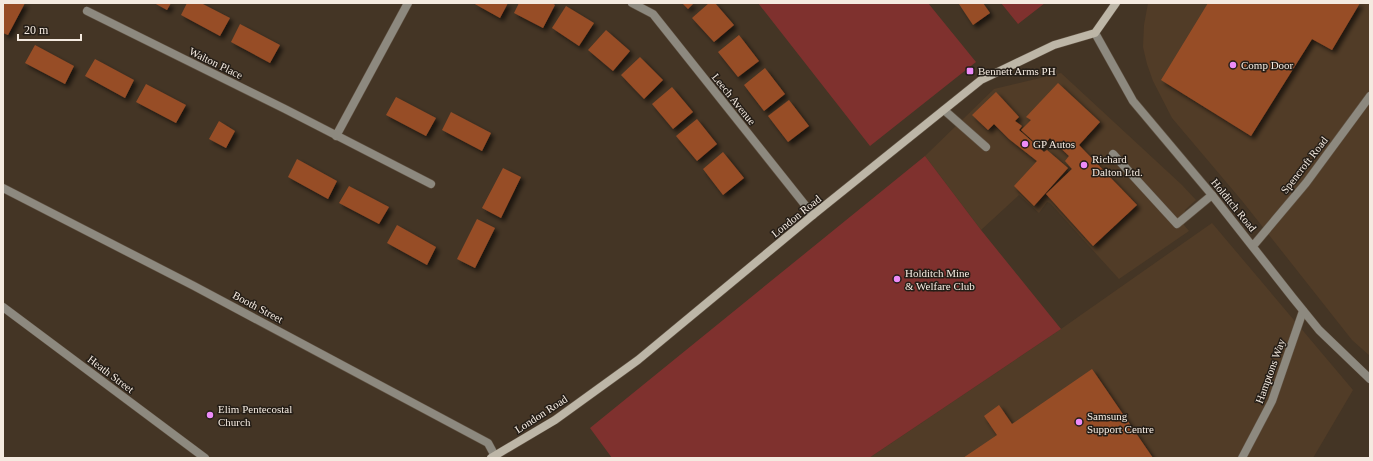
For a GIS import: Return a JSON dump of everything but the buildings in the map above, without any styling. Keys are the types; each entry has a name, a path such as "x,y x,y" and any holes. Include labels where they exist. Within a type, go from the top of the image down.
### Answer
{"main road":[{"path":"1095,34 1116,3"},
{"name":"London Road","path":"493,457 555,420 638,360 813,215 981,80 1054,45 1095,34"}],"street":[{"path":"336,136 408,3"},
{"name":"Leech Avenue","path":"632,3 653,14 813,215"},
{"name":"Walton Place","path":"87,11 431,184"},
{"name":"Holditch Road","path":"1095,34 1133,100 1212,195 1319,330 1370,379"},
{"name":"Spencroft Road","path":"1253,246 1306,184 1370,96"},
{"path":"944,110 986,147"},
{"path":"1113,154 1177,224 1212,195"},
{"name":"Booth Street","path":"3,188 194,286 488,443 493,457"},
{"name":"Heath Street","path":"3,307 206,458"},
{"name":"Hamptons Way","path":"1242,458 1272,401 1303,311"}],"shaded area":[{"path":"758,3 928,3 976,62 870,146"},
{"path":"1001,3 1045,3 1018,24"},
{"path":"1148,3 1370,3 1370,356 1352,340 1243,202 1172,118 1153,81 1143,47 1144,25"},
{"path":"1061,73 1182,185 1196,200 1185,210 1184,225 1189,231 1119,279 1050,203 1047,202 1039,213 1019,195 981,230 925,156 994,89"},
{"name":"Holditch Mine & Welfare Club","path":"925,156 981,230 1061,329 869,458 612,458 590,428"},
{"path":"1212,223 1353,390 1313,458 869,458 1061,329"}],"place":[{"name":"Comp Door","path":"1233,65"},
{"name":"Bennett Arms PH","path":"970,71"},
{"name":"GP Autos","path":"1025,144"},
{"name":"Richard Dalton Ltd.","path":"1084,165"},
{"name":"Holditch Mine & Welfare Club","path":"897,279"},
{"name":"Elim Pentecostal Church","path":"210,415"},
{"name":"Samsung Support Centre","path":"1079,422"}]}
